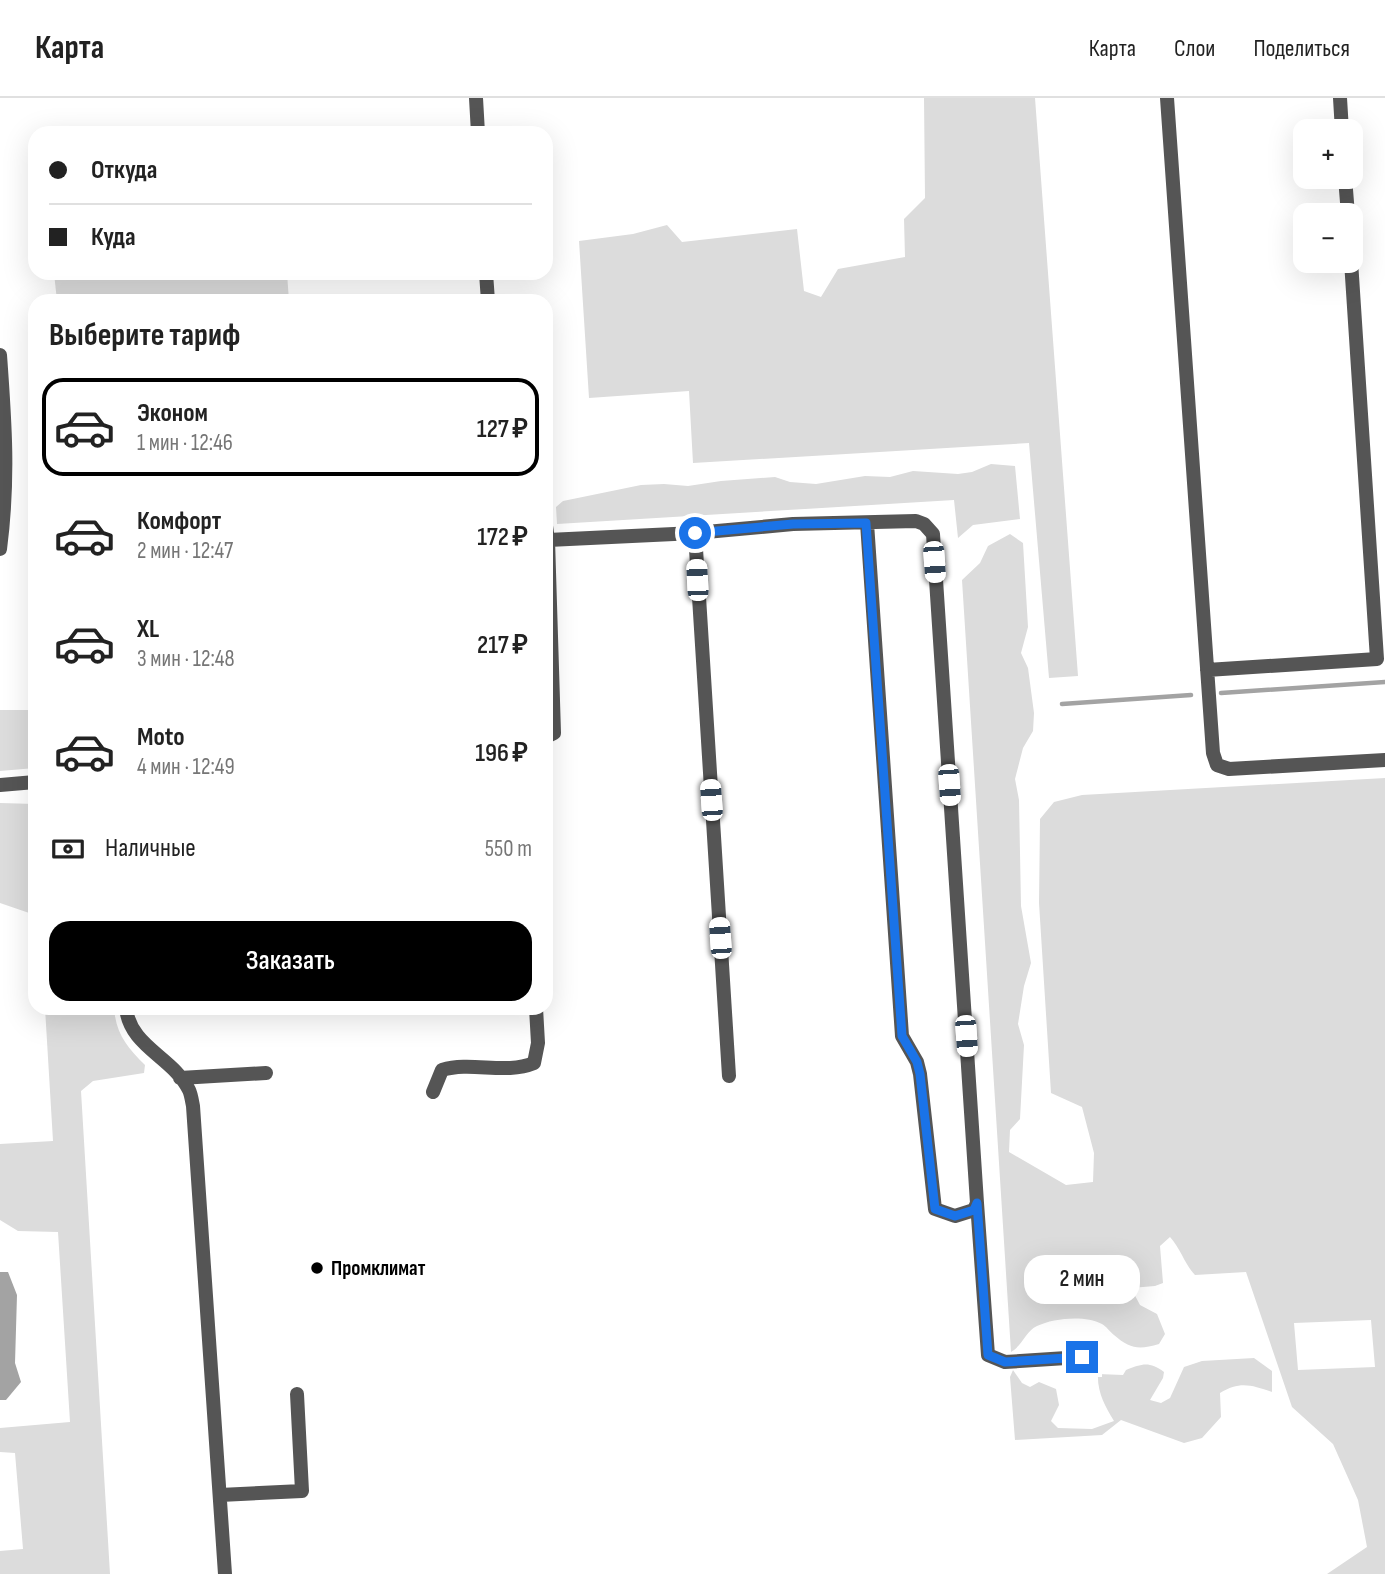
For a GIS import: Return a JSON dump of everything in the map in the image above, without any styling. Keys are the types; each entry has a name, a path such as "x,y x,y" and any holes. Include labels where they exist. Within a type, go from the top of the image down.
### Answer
{"street":[{"path":"476,98 478,126"},
{"path":"1167,98 1213,753 1217,765 1229,769 1385,760"},
{"path":"1340,98 1341,119"},
{"path":"1207,670 1377,659 1352,273"},
{"path":"0,355 7,457 0,549"},
{"path":"553,533 695,533 793,524 916,521 924,524 933,534 988,1355 1005,1362 1082,1357"},
{"path":"866,523 902,1036 917,1062 920,1074 935,1209 955,1216 974,1210 977,1203"},
{"path":"695,533 729,1076"},
{"path":"553,704 553,734"},
{"path":"0,785 28,783"},
{"path":"127,1015 130,1028 190,1090 193,1106 225,1574"},
{"path":"433,1092 442,1070 455,1066 522,1068 534,1063 538,1043 536,1015"},
{"path":"180,1078 265,1073"},
{"path":"220,1495 302,1491 297,1394"}],"shaded area":[{"path":"924,98 1035,98 1078,676 1049,678 1029,443 693,463 689,391 589,398 579,241 633,234 667,225 682,242 797,229 804,291 821,297 838,269 905,257 904,219 925,198"},
{"path":"55,280 288,280 288,294 56,294"},
{"path":"991,464 1015,466 1020,519 973,525 958,538 954,500 557,524 556,507 563,501 641,485 688,486 775,477 790,482 816,484 865,476 890,477 913,471 958,474 972,472"},
{"path":"1010,534 1023,543 1028,627 1021,653 1028,668 1034,713 1033,731 1023,748 1015,779 1019,800 1021,906 1031,963 1018,1024 1024,1045 1020,1119 1010,1130 1009,1152 1066,1185 1093,1182 1094,1153 1082,1107 1051,1093 1039,903 1040,819 1054,802 1082,795 1385,778 1385,1574 1327,1574 1367,1547 1358,1500 1333,1444 1292,1407 1246,1272 1195,1275 1170,1237 1160,1246 1163,1283 1131,1288 1140,1305 1157,1314 1165,1334 1159,1344 1130,1346 1102,1324 1087,1319 1070,1319 1037,1326 1011,1352 962,580 980,563 988,546","holes":["1371,1320 1375,1367 1298,1370 1294,1323"]},
{"path":"0,710 28,710 28,769 0,771"},
{"path":"0,803 28,804 28,913 0,903"},
{"path":"45,1015 115,1015 124,1040 145,1065 144,1073 93,1081 81,1091 110,1574 0,1574 0,1551 23,1549 15,1453 0,1452 0,1428 70,1422 58,1232 18,1231 0,1220 0,1144 53,1141"},
{"path":"0,1272 8,1272 17,1295 15,1363 21,1382 6,1400 0,1400"},
{"path":"1254,1358 1272,1371 1272,1392 1246,1385 1220,1393 1221,1417 1202,1438 1184,1443 1121,1420 1102,1435 1015,1440 1010,1377 1013,1370 1022,1383 1030,1387 1039,1382 1056,1389 1059,1405 1051,1421 1058,1428 1092,1429 1114,1421 1100,1393 1098,1374 1123,1375 1126,1370 1137,1366 1154,1366 1164,1372 1150,1400 1161,1403 1170,1398 1184,1367 1202,1361"}],"waterway":[{"path":"1221,693 1385,682"},
{"path":"1062,704 1191,695"}],"place":[{"name":"Промклимат","path":"317,1268"}],"route":[{"path":"695,533 793,524 866,523 902,1036 917,1062 920,1074 935,1209 955,1216 974,1210 977,1203 988,1355 1005,1362 1082,1357"}]}
